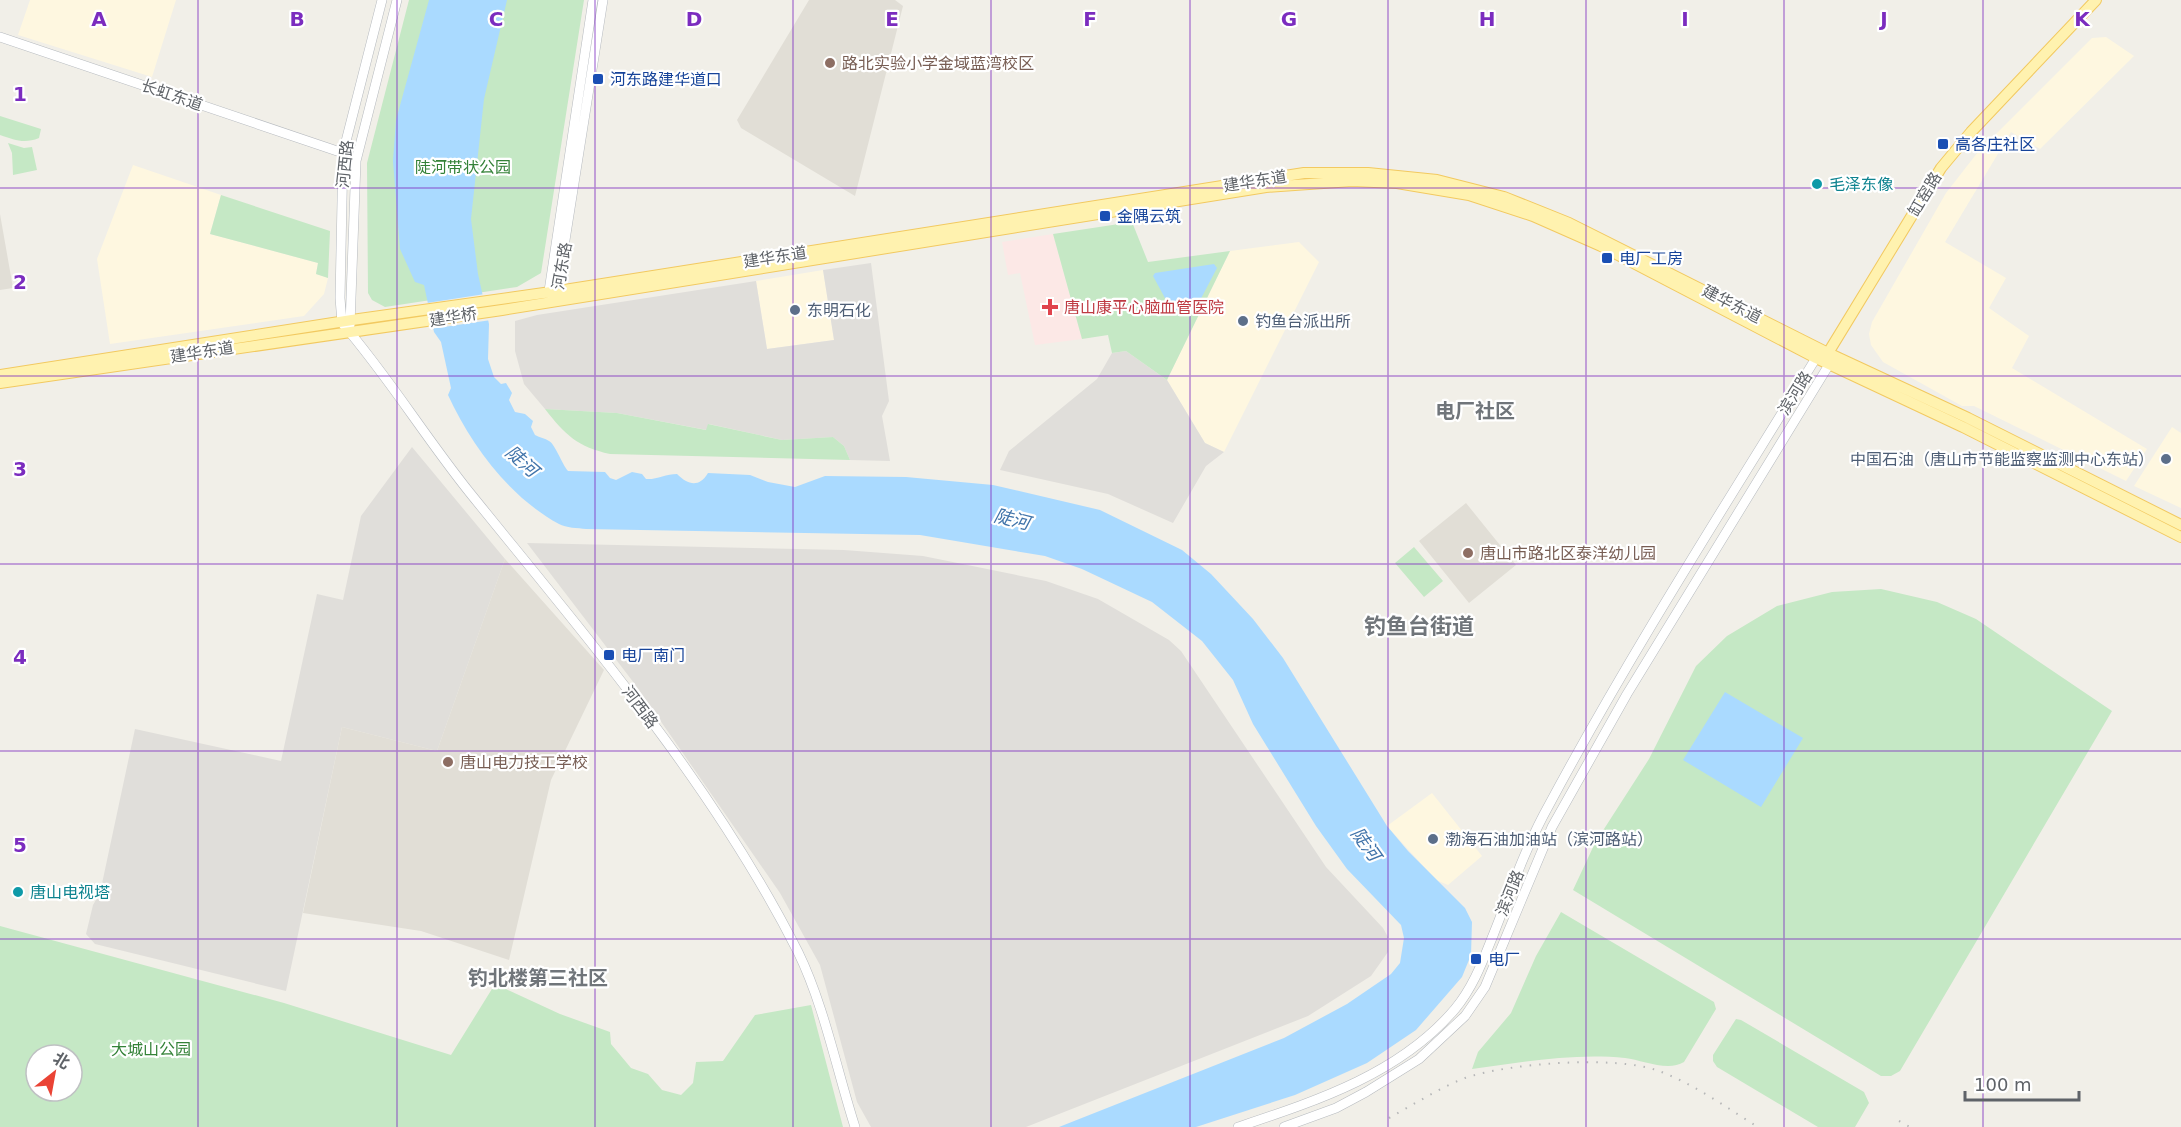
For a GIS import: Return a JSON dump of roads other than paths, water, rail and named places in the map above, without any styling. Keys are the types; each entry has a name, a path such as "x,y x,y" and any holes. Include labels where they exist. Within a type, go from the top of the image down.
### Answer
{"main road":[{"name":"河西路","path":"382,0 343,153 340,298 347,324 462,483 648,717 738,848 798,954 811,986 855,1127"},
{"name":"河西路","path":"347,324 356,161 397,0"},
{"name":"河东路","path":"554,294 593,0"},
{"name":"河东路","path":"554,294 603,0"},
{"name":"缸窑路","path":"1828,359 1941,168 1971,132 2096,0"},
{"name":"长虹东道","path":"0,37 343,153"},
{"name":"建华东道","path":"500,305 554,294 1304,173 1368,173 1437,180 1471,187 1515,201 1603,239 1828,359 1965,422"},
{"name":"建华东道","path":"554,294 1266,188 1362,182 1397,183 1469,195 1533,216 1601,246 1816,358 1828,359"},
{"name":"建华桥","path":"403,319 500,305"},
{"name":"建华东道","path":"0,375 347,324 403,319"},
{"name":"建华东道","path":"0,383 347,324"},
{"name":"滨河路","path":"1238,1127 1323,1099 1367,1078 1408,1051 1455,1009 1473,983 1531,839 1548,806 1654,621 1816,358"},
{"name":"滨河路","path":"1284,1127 1336,1108 1366,1092 1419,1059 1465,1016 1485,987 1552,827 1627,694 1828,359"},
{"path":"1965,422 2181,525"},
{"path":"1965,422 2181,537"}],"water":[{"name":"陡河","path":"429,0 507,0 484,99 471,219 478,274 489,324 488,359 494,377 501,384 506,383 512,393 509,400 515,412 525,414 533,421 531,427 535,435 551,443 568,471 605,472 610,478 616,480 632,472 642,474 646,479 677,474 685,481 693,483 701,481 708,473 750,475 768,482 795,487 825,476 906,477 993,485 1100,510 1182,550 1211,574 1253,619 1283,658 1387,826 1408,851 1465,908 1472,922 1471,955 1462,977 1416,1030 1367,1063 1295,1095 1196,1127 1059,1127 1284,1038 1347,1004 1391,974 1400,963 1404,938 1401,925 1347,869 1316,826 1253,724 1233,680 1202,641 1152,602 1082,569 1045,556 920,535 569,527 541,513 508,485 480,451 448,395 451,388 441,342 434,332 424,285 415,282 400,249 393,161 396,120"},
{"path":"1214,264 1217,268 1196,308 1172,311 1153,276 1155,273"},
{"path":"1725,692 1803,738 1761,807 1683,760"}],"railway":[{"path":"1389,1118 1465,1078 1508,1068 1590,1062 1640,1066 1672,1076 1698,1089 1758,1127"},
{"path":"1899,1121 1910,1127"}],"place":[{"name":"路北实验小学金域蓝湾校区","path":"830,63"},
{"name":"河东路建华道口","path":"598,79"},
{"name":"高各庄社区","path":"1943,144"},
{"name":"毛泽东像","path":"1817,184"},
{"name":"金隅云筑","path":"1105,216"},
{"name":"电厂工房","path":"1607,258"},
{"name":"唐山康平心脑血管医院","path":"1050,307"},
{"name":"东明石化","path":"795,310"},
{"name":"钓鱼台派出所","path":"1243,321"},
{"name":"中国石油（唐山市节能监察监测中心东站）","path":"2166,459"},
{"name":"唐山市路北区泰洋幼儿园","path":"1468,553"},
{"name":"电厂南门","path":"609,655"},
{"name":"唐山电力技工学校","path":"448,762"},
{"name":"渤海石油加油站（滨河路站）","path":"1433,839"},
{"name":"唐山电视塔","path":"18,892"},
{"name":"电厂","path":"1476,959"}],"district":[{"name":"电厂社区","path":"1475,411"},
{"name":"钓鱼台街道","path":"1419,626"},
{"name":"钓北楼第三社区","path":"538,978"}],"park label":[{"name":"陡河带状公园","path":"463,167"},
{"name":"大城山公园","path":"151,1049"}]}
